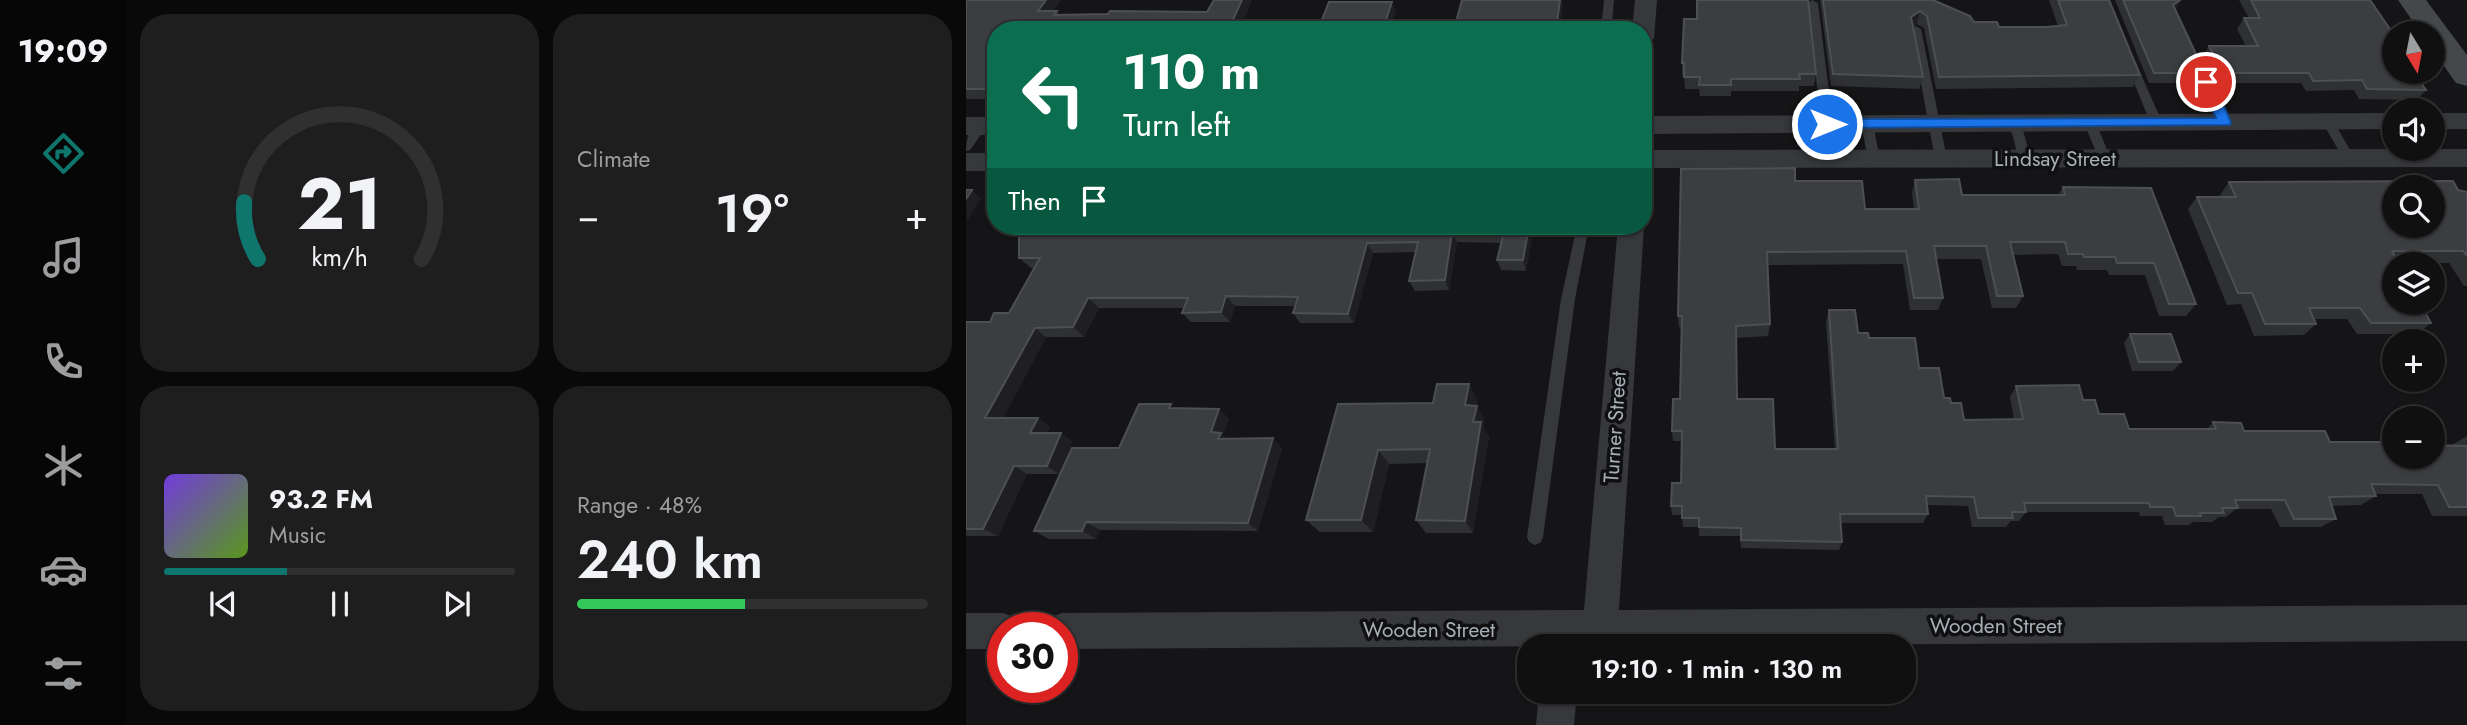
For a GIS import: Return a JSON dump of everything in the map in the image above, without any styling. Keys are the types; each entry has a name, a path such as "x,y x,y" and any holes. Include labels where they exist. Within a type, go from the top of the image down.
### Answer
{"main road":[{"path":"2412,0 2467,76"},
{"path":"2437,0 2467,39"}],"street":[{"path":"1645,21 1646,0"},
{"name":"Lindsay Street","path":"1652,125 2382,121"},
{"path":"2445,121 2467,121"},
{"name":"Lindsay Street","path":"1652,159 2467,158"},
{"path":"966,162 987,162"},
{"name":"Turner Street","path":"1600,629 1630,235"},
{"name":"Wooden Street","path":"1579,634 1600,629 2467,623"},
{"path":"966,631 987,631"},
{"name":"Wooden Street","path":"1078,631 1517,637"},
{"path":"1555,725 1557,704"}],"lane":[{"path":"1607,21 1609,0"},
{"path":"1813,3 1827,124"},
{"path":"1916,29 1941,159"},
{"path":"2187,41 2225,122"},
{"path":"2125,46 2156,122"},
{"path":"2328,122 2349,158"},
{"path":"2015,123 2025,159"},
{"path":"2090,123 2105,159"},
{"path":"1867,124 1874,159"},
{"path":"966,147 981,125"},
{"path":"1535,537 1568,299 1581,235"}],"building":[{"path":"966,0 1046,0 1038,11 1057,11 1054,15 1108,14 1110,11 1207,12 1214,0 1242,0 1232,21 987,21 987,89 966,89"},
{"path":"1462,0 1560,0 1557,21 1456,21"},
{"path":"1697,0 1808,0 1816,74 1799,74 1800,79 1731,79 1731,85 1699,85 1700,77 1684,77 1684,19 1697,19"},
{"path":"1823,0 1933,0 1970,16 1974,22 1997,22 1999,27 2047,27 2067,25 2058,0 2109,0 2140,75 1939,77 1927,16 1920,11 1911,17 1923,77 1833,74"},
{"path":"2123,0 2180,0 2173,5 2205,73 2154,73"},
{"path":"2251,0 2370,0 2384,21 2382,21 2382,84 2422,84 2426,90 2367,89 2362,80 2313,81 2309,73 2224,73 2209,46 2258,46 2244,18 2260,18"},
{"path":"1329,2 1392,2 1386,21 1322,21"},
{"path":"1795,168 1795,181 1862,181 1865,209 1919,209 1915,180 1959,179 1962,195 2065,195 2063,187 2151,188 2196,304 2169,304 2154,263 2117,263 2115,257 2068,254 2065,242 2010,242 2023,296 1997,296 1986,246 1934,246 1943,298 1914,298 1906,251 1767,252 1770,324 1736,326 1737,399 1773,399 1775,449 1838,449 1829,310 1855,310 1858,333 1868,333 1869,338 1915,338 1919,368 1939,368 1944,398 1950,398 1951,403 1961,403 1964,420 2023,419 2016,386 2079,385 2083,400 2095,400 2099,414 2124,414 2129,429 2216,429 2213,422 2241,423 2244,431 2325,431 2330,442 2382,442 2382,469 2445,469 2445,445 2467,446 2467,507 2449,507 2438,485 2371,484 2376,496 2329,497 2336,519 2294,519 2285,500 2235,500 2238,508 2222,508 2224,513 2200,513 2201,516 2176,516 2173,507 2150,507 2149,503 2024,503 2026,512 2012,512 2013,518 1978,518 1974,497 1926,496 1928,514 1840,514 1842,542 1741,540 1741,528 1699,527 1699,518 1682,518 1682,506 1671,506 1672,483 1681,483 1682,431 1672,431 1673,399 1680,399 1682,316 1678,316 1681,169"},
{"path":"2382,181 2382,238 2445,238 2445,181 2453,181 2458,190 2467,192 2467,256 2463,251 2382,252 2382,315 2427,315 2431,323 2371,323 2360,308 2309,308 2316,324 2265,324 2252,293 2238,293 2197,197 2236,197 2229,182"},
{"path":"1019,235 1452,235 1445,280 1409,281 1418,242 1367,243 1348,314 1293,313 1298,297 1226,296 1221,312 1182,313 1188,298 1088,298 1073,327 1035,328 985,418 1038,418 1030,433 1061,433 1047,466 1014,466 983,529 966,529 966,322 990,322 994,313 1009,313 1040,258 1019,258"},
{"path":"1503,235 1527,235 1523,260 1497,260"},
{"path":"2130,334 2171,334 2181,362 2139,362"},
{"path":"1437,384 1469,384 1465,405 1477,406 1473,422 1481,422 1465,521 1416,520 1430,449 1378,450 1361,520 1306,520 1338,404 1433,403"},
{"path":"1139,404 1171,404 1169,408 1219,409 1211,432 1221,433 1218,439 1273,438 1248,523 1086,522 1082,531 1034,531 1072,448 1119,448"}],"route":[{"path":"1827,124 2225,122 2206,82"}]}
